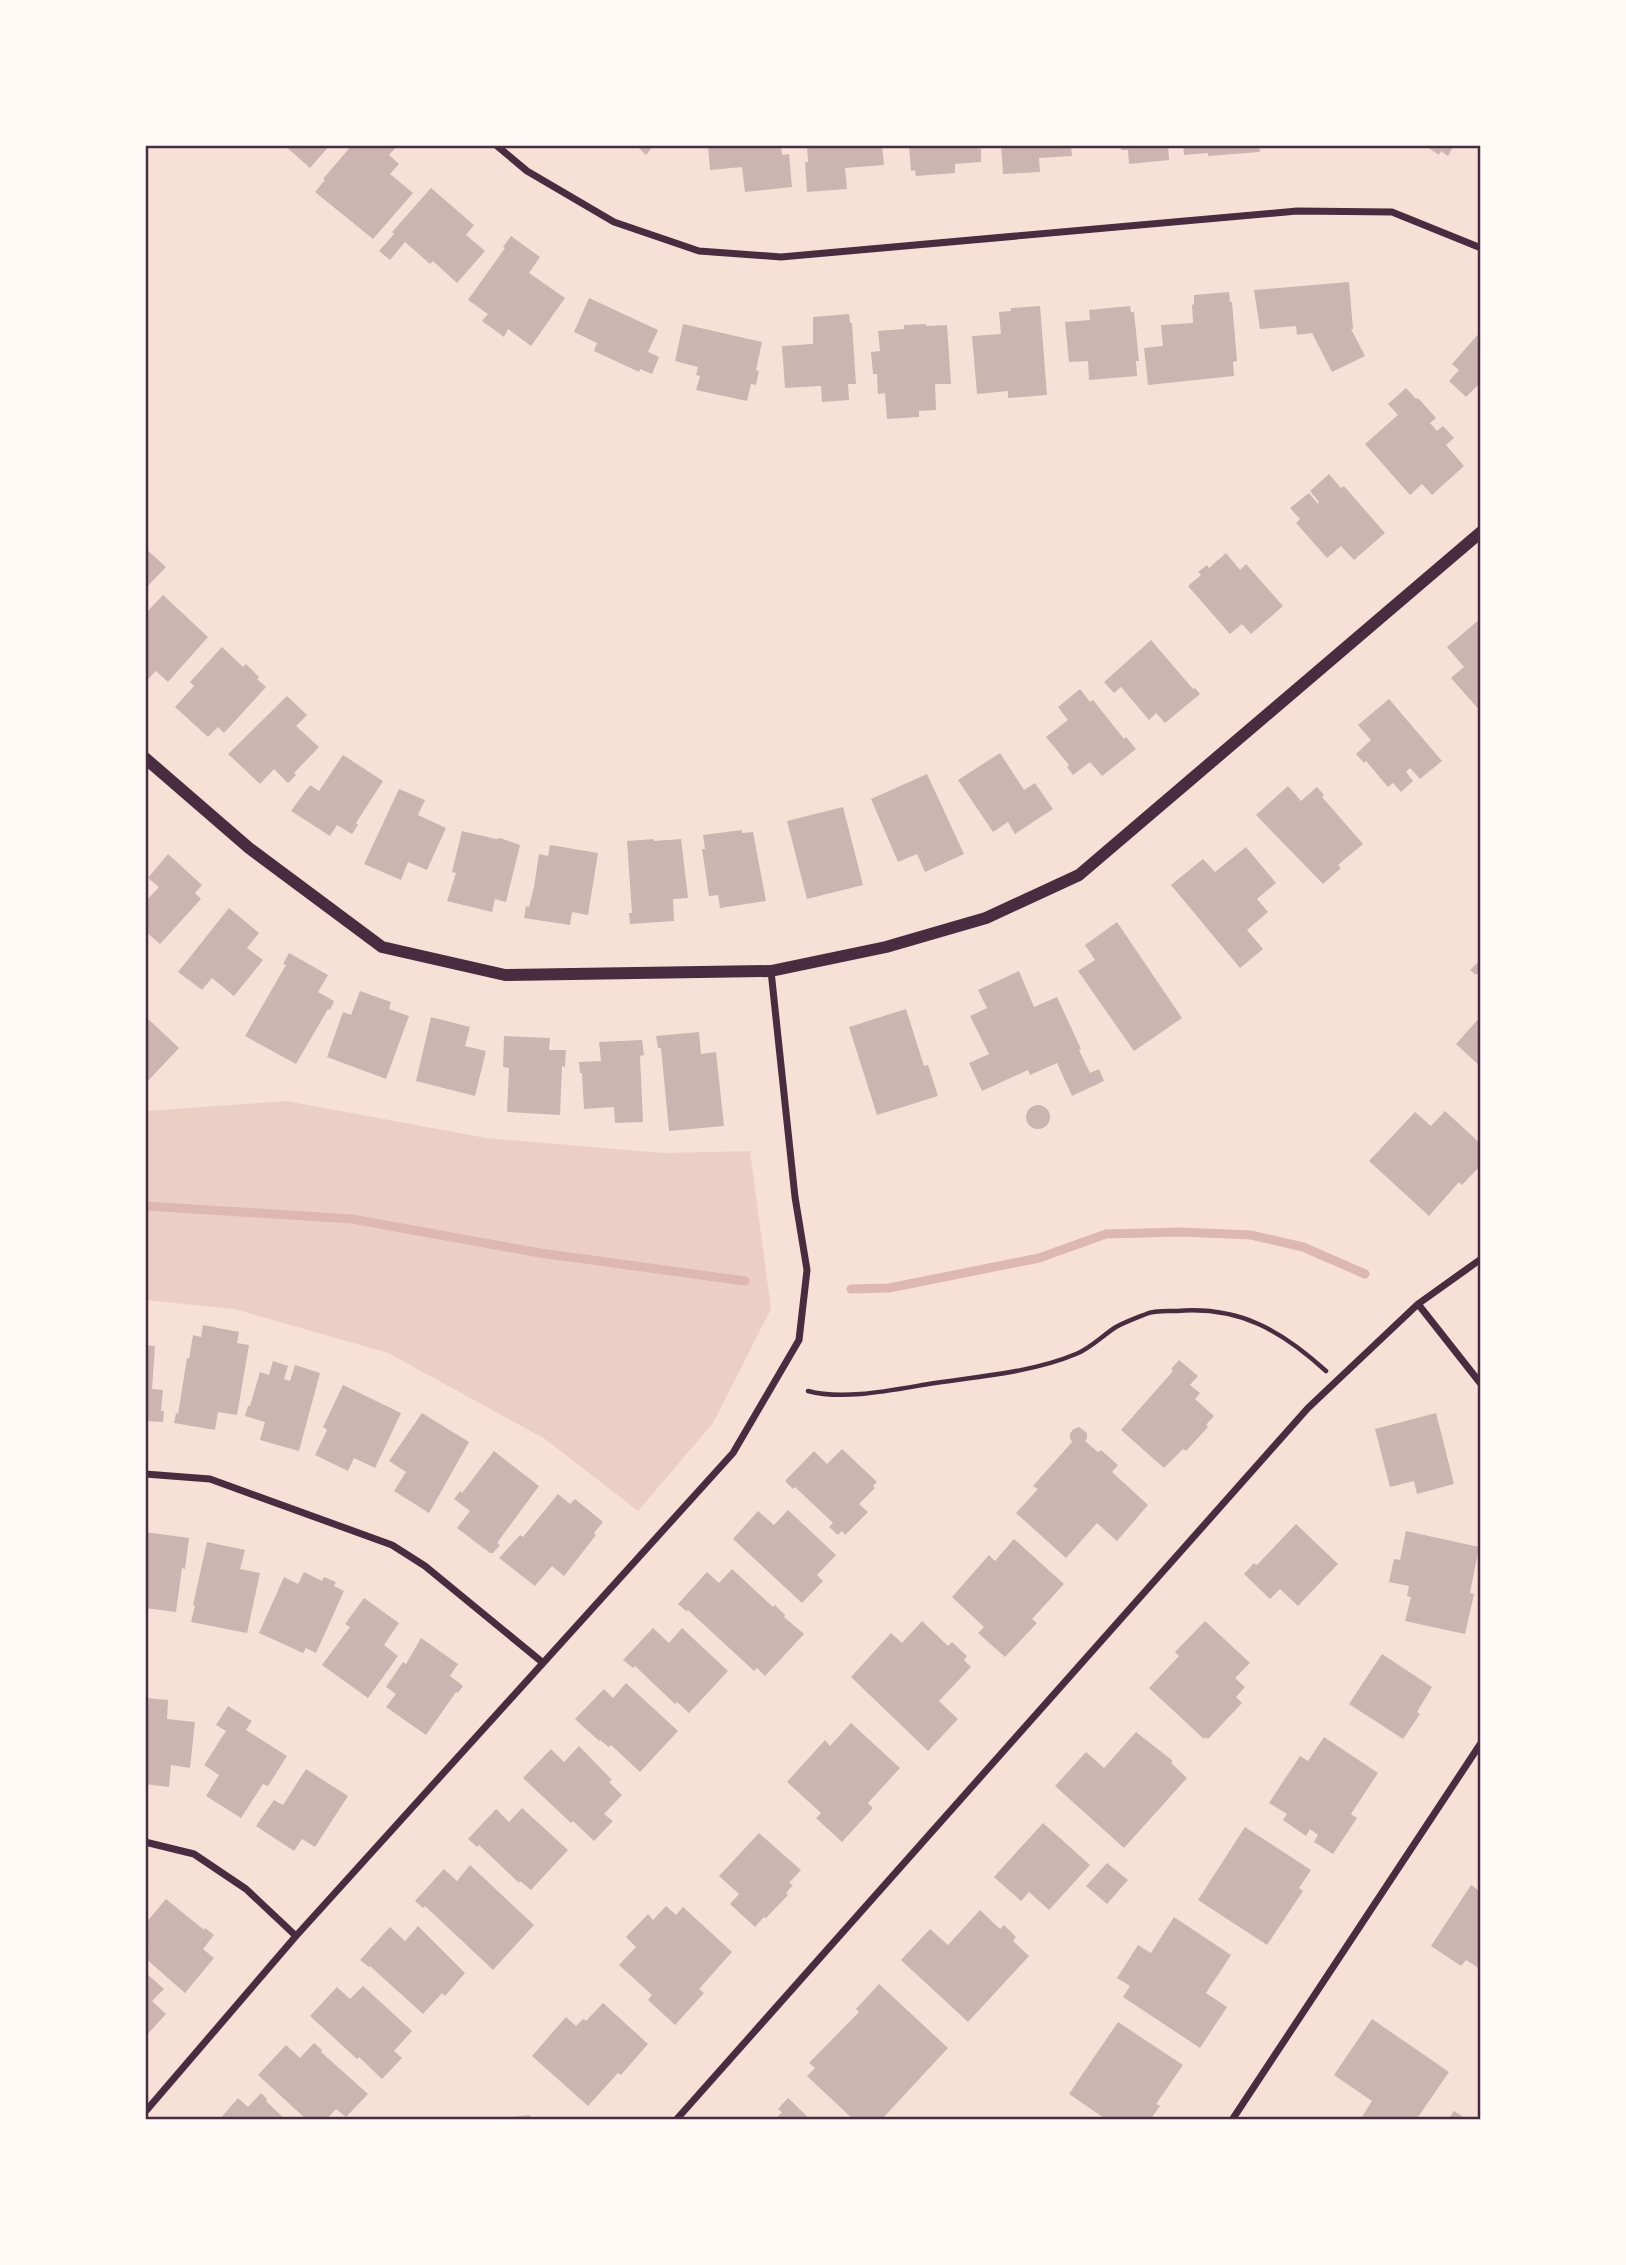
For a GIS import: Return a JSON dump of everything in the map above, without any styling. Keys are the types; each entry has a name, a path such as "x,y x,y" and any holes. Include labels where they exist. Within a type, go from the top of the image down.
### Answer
{"street":[{"path":"496,145 527,172 614,222 699,251 781,257 1297,211 1392,212 1480,245"},
{"path":"145,758 249,848 382,947 505,975 771,971 886,947 986,918 1079,875 1481,532"},
{"path":"145,2112 296,1936 733,1453 799,1340 807,1270 795,1197 771,971"},
{"path":"676,2120 1299,1418 1418,1304 1481,1259"},
{"path":"1418,1304 1481,1384"},
{"path":"145,1474 210,1479 392,1545 425,1566 542,1662"},
{"path":"1232,2120 1481,1743"},
{"path":"145,1842 194,1854 246,1889 296,1936"}],"path":[{"path":"808,1391 823,1395 859,1393 976,1377 1046,1364 1079,1353 1117,1327 1149,1313 1196,1309 1220,1311 1257,1323 1292,1342 1337,1381"}],"shaded area":[{"path":"287,1101 486,1138 663,1153 750,1151 771,1309 713,1423 638,1511 545,1439 388,1353 234,1309 145,1300 145,1111"}],"building":[{"path":"284,145 330,145 310,168"},
{"path":"352,145 398,145 389,155 399,164 390,174 413,193 373,239 315,192"},
{"path":"636,145 654,145 646,155"},
{"path":"708,145 781,145 782,155 789,154 792,187 745,192 742,167 710,170"},
{"path":"807,145 882,145 884,165 845,168 847,189 807,192"},
{"path":"909,145 978,145 978,149 981,148 981,162 955,164 955,173 916,176 915,170 911,171"},
{"path":"1001,145 1071,145 1072,156 1039,158 1040,172 1003,174"},
{"path":"1120,145 1168,145 1169,160 1129,164 1128,150 1121,150"},
{"path":"1183,145 1259,145 1260,152 1184,155"},
{"path":"1424,145 1454,145 1448,156 1441,151 1439,155"},
{"path":"431,188 474,225 466,235 485,251 457,283 433,261 430,264 405,242 390,260 379,251"},
{"path":"511,236 540,257 529,273 565,298 531,346 508,329 504,337 482,321 488,314 468,300"},
{"path":"1349,282 1351,329 1365,356 1332,372 1312,333 1297,335 1296,326 1260,329 1254,290"},
{"path":"1229,292 1237,361 1233,362 1234,376 1148,385 1144,348 1163,346 1161,325 1193,323 1194,295"},
{"path":"589,298 658,330 648,352 659,357 652,374 640,369 639,372 594,351 597,343 574,332"},
{"path":"1040,306 1047,395 1008,398 1008,391 977,394 972,336 1001,334 999,312 1011,311 1011,308"},
{"path":"1130,306 1131,312 1134,312 1139,361 1136,361 1137,376 1089,380 1088,361 1069,362 1065,322 1090,320 1089,310"},
{"path":"849,314 856,384 848,384 849,400 822,402 821,386 785,388 782,346 813,344 813,317"},
{"path":"683,324 762,342 756,385 751,384 747,401 696,390 700,376 696,375 698,367 675,361"},
{"path":"904,325 947,325 951,384 935,384 936,410 919,411 919,417 887,419 885,393 878,394 877,374 873,374 871,352 880,351 878,331 904,329"},
{"path":"1481,331 1481,389 1477,386 1466,397 1449,381 1459,370 1452,364"},
{"path":"1406,388 1436,418 1430,423 1437,431 1443,426 1454,438 1446,445 1464,466 1432,495 1422,484 1410,495 1365,444 1398,415 1388,404"},
{"path":"1329,474 1341,488 1344,486 1385,533 1354,560 1341,546 1327,558 1296,523 1300,519 1290,508 1309,493 1318,504 1310,491"},
{"path":"145,548 166,567 145,589"},
{"path":"1226,553 1240,570 1246,564 1283,606 1251,634 1242,624 1230,634 1188,586 1201,575 1198,572 1207,565 1209,568"},
{"path":"163,595 208,637 168,682 156,671 147,680 145,678 145,614"},
{"path":"1481,618 1481,712 1451,678 1464,667 1447,647"},
{"path":"1151,640 1200,694 1165,723 1156,713 1149,720 1121,687 1114,693 1104,682"},
{"path":"222,647 243,667 246,664 266,687 224,733 218,727 208,737 175,707 194,686 190,682"},
{"path":"1080,689 1136,749 1102,776 1090,762 1073,775 1067,767 1069,765 1046,737 1068,720 1058,707"},
{"path":"287,696 307,715 296,726 319,747 288,783 274,769 260,784 228,754"},
{"path":"1389,699 1442,761 1420,779 1410,768 1406,772 1413,781 1401,792 1393,783 1388,787 1366,761 1364,763 1356,754 1371,740 1358,725"},
{"path":"1000,753 1024,790 1035,783 1053,809 1015,834 1008,822 993,832 958,780"},
{"path":"343,755 383,781 356,823 358,825 352,834 337,825 330,836 291,811 310,785 319,791"},
{"path":"927,774 964,854 925,872 917,854 898,862 871,799"},
{"path":"1288,786 1301,801 1317,787 1324,795 1322,797 1363,844 1338,865 1341,868 1323,884 1256,815"},
{"path":"399,789 425,800 418,815 446,828 427,870 408,862 401,880 364,864"},
{"path":"843,807 863,885 807,899 787,821"},
{"path":"742,830 742,833 753,832 766,901 720,908 718,895 709,896 702,849 705,849 703,835"},
{"path":"462,831 500,838 520,845 506,902 495,899 492,912 447,901 456,873 452,872"},
{"path":"681,839 688,898 673,899 674,921 630,924 629,913 632,913 627,841"},
{"path":"550,845 598,853 588,915 572,912 570,925 524,918 534,887 539,854 548,856"},
{"path":"1246,847 1276,883 1257,899 1268,912 1247,930 1263,949 1240,968 1171,885 1203,859 1215,872"},
{"path":"168,854 202,885 195,893 201,899 160,944 145,931 145,902 159,887 148,878"},
{"path":"229,908 259,933 247,948 263,960 234,996 212,978 202,990 178,972"},
{"path":"1117,922 1182,1018 1134,1051 1078,971 1095,960 1085,945"},
{"path":"289,953 328,975 318,992 334,1001 296,1064 245,1036 286,965 283,964"},
{"path":"1481,959 1481,975 1476,975 1470,970"},
{"path":"1019,971 1034,1007 1057,997 1090,1073 1099,1069 1104,1081 1072,1096 1057,1063 1030,1075 1028,1070 982,1091 969,1063 989,1054 970,1016 987,1008 978,990"},
{"path":"360,991 391,1002 389,1009 409,1016 386,1079 327,1057 343,1012 351,1015"},
{"path":"906,1009 924,1066 928,1065 938,1096 877,1115 849,1027"},
{"path":"145,1016 179,1048 145,1084"},
{"path":"1481,1016 1481,1067 1456,1044"},
{"path":"431,1017 470,1027 465,1046 486,1051 475,1096 416,1081"},
{"path":"699,1032 701,1054 716,1052 724,1126 669,1131 661,1048 658,1048 656,1036"},
{"path":"504,1036 550,1038 549,1050 566,1050 565,1067 562,1066 560,1115 507,1112 509,1068 503,1067"},
{"path":"642,1040 644,1055 640,1056 643,1122 615,1123 614,1107 584,1109 579,1062 601,1061 599,1042"},
{"path":"1038,1105 1046,1109 1050,1117 1046,1125 1038,1129 1030,1125 1026,1117 1030,1109"},
{"path":"1445,1111 1481,1144 1481,1165 1462,1185 1459,1182 1429,1216 1369,1161 1415,1112 1431,1126"},
{"path":"203,1325 239,1332 237,1343 249,1345 237,1415 218,1412 215,1430 174,1423 193,1335 201,1337"},
{"path":"145,1345 155,1346 152,1389 163,1390 163,1422 145,1421"},
{"path":"1179,1360 1198,1376 1190,1385 1200,1393 1195,1399 1214,1416 1206,1425 1208,1427 1186,1451 1183,1449 1164,1468 1121,1430 1173,1371 1171,1369"},
{"path":"273,1361 288,1366 284,1379 290,1381 295,1365 320,1373 299,1451 260,1440 265,1422 245,1416 260,1372 269,1375"},
{"path":"343,1385 401,1413 375,1468 354,1458 348,1471 315,1455 327,1430 323,1427"},
{"path":"422,1413 469,1442 429,1513 394,1491 406,1472 389,1461"},
{"path":"1436,1413 1454,1484 1417,1494 1414,1481 1390,1487 1375,1429"},
{"path":"1079,1427 1087,1433 1085,1441 1098,1452 1101,1450 1118,1465 1112,1472 1148,1505 1117,1541 1097,1523 1066,1558 1016,1513 1038,1489 1033,1486 1072,1442 1070,1433"},
{"path":"842,1449 877,1482 873,1486 875,1488 859,1504 868,1512 845,1535 842,1531 838,1535 829,1527 833,1523 785,1481 814,1451 827,1464"},
{"path":"494,1451 539,1486 497,1543 500,1545 490,1553 457,1528 470,1511 454,1499 460,1491 462,1493"},
{"path":"558,1494 570,1504 575,1499 603,1522 564,1576 552,1566 535,1586 499,1558 520,1535 523,1537"},
{"path":"788,1510 836,1555 817,1575 823,1581 802,1603 733,1539 758,1511 774,1525"},
{"path":"1296,1524 1338,1564 1298,1606 1280,1589 1270,1599 1244,1574 1254,1563 1257,1565"},
{"path":"1406,1531 1479,1547 1470,1593 1474,1594 1465,1634 1405,1621 1411,1597 1407,1596 1409,1586 1389,1582 1394,1559 1400,1560"},
{"path":"145,1532 189,1538 176,1612 145,1608"},
{"path":"1014,1539 1064,1584 1032,1619 1037,1623 1005,1657 978,1633 984,1627 952,1597 989,1555 995,1561"},
{"path":"207,1542 245,1550 240,1569 260,1573 247,1633 191,1622"},
{"path":"732,1569 804,1634 765,1676 757,1668 754,1671 688,1610 678,1604 707,1572 719,1583"},
{"path":"304,1572 322,1581 324,1577 336,1582 334,1586 344,1591 316,1653 306,1648 303,1653 259,1633 284,1577 298,1584"},
{"path":"364,1598 399,1623 384,1645 398,1656 368,1698 322,1665 350,1627 345,1624"},
{"path":"922,1621 948,1646 952,1642 967,1656 964,1660 971,1667 939,1701 958,1719 928,1751 851,1677 891,1633 902,1643"},
{"path":"1205,1621 1250,1663 1235,1678 1245,1687 1236,1697 1242,1703 1208,1739 1204,1739 1149,1688 1179,1656 1175,1652"},
{"path":"653,1628 669,1643 682,1628 728,1671 689,1713 677,1702 675,1704 635,1666 633,1668 623,1660"},
{"path":"421,1638 458,1664 450,1676 463,1686 426,1735 386,1707 396,1694 386,1687 403,1662 406,1664"},
{"path":"1382,1654 1432,1687 1417,1712 1420,1714 1403,1739 1349,1704"},
{"path":"626,1683 678,1731 640,1772 611,1745 609,1747 599,1741 575,1719 604,1689 613,1698"},
{"path":"145,1698 168,1700 167,1719 195,1722 190,1768 171,1765 169,1787 145,1784"},
{"path":"228,1706 252,1721 246,1730 287,1756 268,1786 263,1784 241,1818 206,1796 219,1775 204,1765 226,1731 216,1725"},
{"path":"851,1723 900,1768 868,1803 873,1808 842,1842 816,1818 821,1813 787,1782 825,1740 830,1746"},
{"path":"1136,1732 1173,1761 1171,1763 1187,1778 1124,1848 1055,1786 1086,1752 1104,1768"},
{"path":"1324,1737 1378,1773 1351,1814 1357,1818 1333,1854 1314,1842 1318,1835 1310,1829 1306,1836 1283,1820 1287,1814 1269,1803 1300,1756 1308,1761"},
{"path":"579,1746 612,1780 609,1782 622,1795 604,1814 613,1821 594,1841 523,1778 551,1749 564,1762"},
{"path":"306,1769 348,1796 315,1847 302,1839 294,1851 256,1826 274,1800 283,1805"},
{"path":"522,1808 568,1850 531,1890 520,1881 519,1883 479,1845 477,1847 468,1839 496,1809 509,1822"},
{"path":"1043,1823 1090,1865 1049,1910 1029,1892 1021,1901 994,1877"},
{"path":"1245,1827 1311,1870 1299,1888 1303,1891 1267,1945 1198,1900"},
{"path":"759,1833 801,1870 789,1883 793,1885 786,1893 788,1895 755,1927 730,1904 739,1894 719,1876"},
{"path":"1107,1863 1128,1880 1107,1904 1086,1886"},
{"path":"470,1865 534,1925 493,1970 425,1906 423,1908 415,1901 444,1869 457,1881"},
{"path":"1471,1885 1481,1892 1480,1976 1477,1967 1466,1960 1461,1966 1431,1946"},
{"path":"166,1899 214,1935 203,1949 214,1958 185,1993 145,1958 145,1951 149,1947 145,1944 145,1924"},
{"path":"666,1906 676,1915 683,1907 732,1952 699,1989 704,1993 675,2025 648,2000 652,1995 619,1965 636,1947 626,1937 648,1914 653,1920"},
{"path":"980,1910 1000,1929 1004,1925 1016,1937 1013,1941 1029,1956 968,2022 901,1960 930,1929 948,1945"},
{"path":"1174,1917 1231,1955 1206,1993 1227,2007 1200,2048 1123,1997 1130,1986 1117,1978 1138,1945 1151,1953"},
{"path":"418,1926 465,1973 445,1996 442,1993 423,2014 360,1960 390,1927 405,1941"},
{"path":"145,1972 164,1989 152,2001 166,2014 145,2037"},
{"path":"879,1984 948,2048 881,2120 854,2120 807,2076 815,2068 809,2063 859,2012 856,2009"},
{"path":"363,1986 412,2031 394,2051 402,2058 382,2079 310,2016 337,1987 350,1999"},
{"path":"603,2003 648,2044 621,2075 618,2073 588,2106 532,2056 566,2017 576,2026 583,2019 586,2021"},
{"path":"1372,2019 1449,2072 1416,2120 1360,2120 1372,2101 1334,2075"},
{"path":"1118,2022 1183,2065 1156,2104 1160,2106 1150,2120 1107,2120 1069,2094"},
{"path":"314,2043 368,2094 346,2117 336,2109 326,2120 307,2120 258,2075 286,2045 300,2058"},
{"path":"261,2093 286,2120 219,2120 238,2098 248,2107"},
{"path":"788,2098 810,2119 813,2116 817,2120 775,2120 782,2112 778,2109"},
{"path":"1454,2111 1468,2120 1448,2120"},
{"path":"530,2115 531,2120 501,2118"}],"waterway":[{"path":"145,1206 352,1219 540,1253 745,1281"},
{"path":"851,1289 889,1288 1039,1258 1106,1234 1181,1232 1251,1235 1303,1247 1365,1274"}]}
